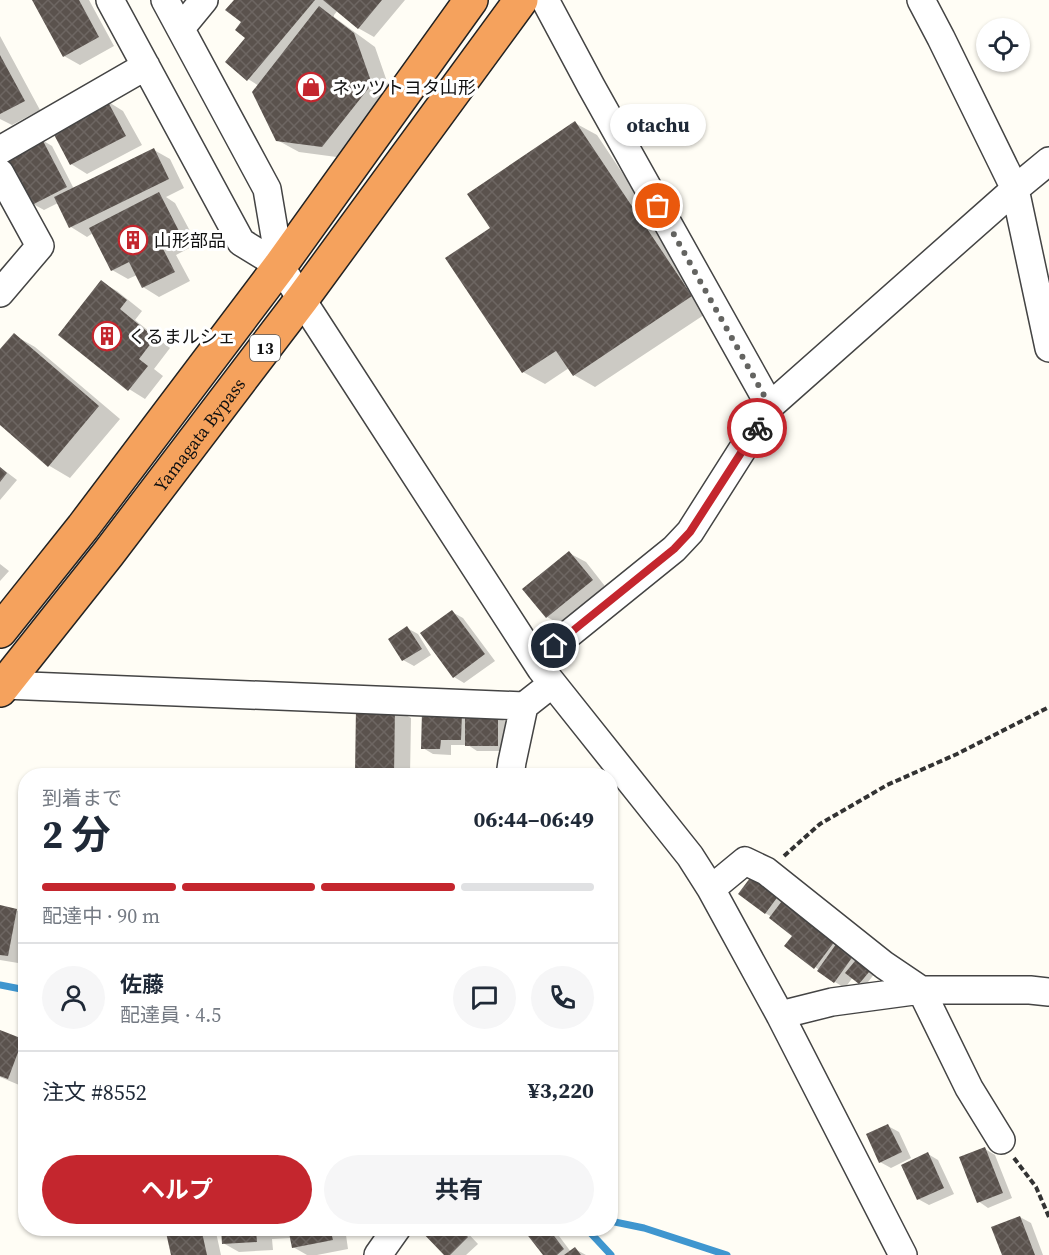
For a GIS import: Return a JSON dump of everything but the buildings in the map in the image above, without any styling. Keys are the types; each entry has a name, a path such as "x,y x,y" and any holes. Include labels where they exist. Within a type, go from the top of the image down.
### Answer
{"highway":[{"name":"Yamagata Bypass","path":"0,631 83,527 280,267 471,0"},
{"name":"Yamagata Bypass","path":"2,688 108,554 302,299 521,0"}],"street":[{"path":"110,0 241,242 280,267 546,676 642,794 690,856 711,889 780,1015 903,1255"},
{"path":"165,0 267,189 280,267"},
{"path":"181,28 204,0"},
{"path":"544,0 770,406"},
{"path":"921,0 1015,189 1049,348"},
{"path":"0,150 146,66"},
{"path":"511,768 524,706 546,676 554,646 674,549 690,532 770,406 1049,161"},
{"path":"0,173 39,246 0,293"},
{"path":"2,688 524,706"},
{"path":"711,889 746,861 766,871 884,965 921,990 969,1088 1001,1140"},
{"path":"780,1015 832,1002 921,990 1049,992"},
{"path":"378,1255 391,1236"}],"path":[{"path":"766,871 820,824 886,785 957,754 1049,707"},
{"path":"1001,1140 1036,1188 1049,1217"}],"waterway":[{"path":"0,985 18,988"},
{"path":"618,1223 644,1228 727,1255"},
{"path":"593,1236 611,1255"}],"way so far":[{"path":"658,206 770,406 757,428"}],"place":[{"name":"ネッツトヨタ山形","path":"311,87"},
{"name":"otachu","path":"658,206"},
{"name":"山形部品","path":"133,240"},
{"name":"くるまルシェ","path":"107,336"}],"route":[{"path":"554,646 674,549 690,532 757,428"}]}
